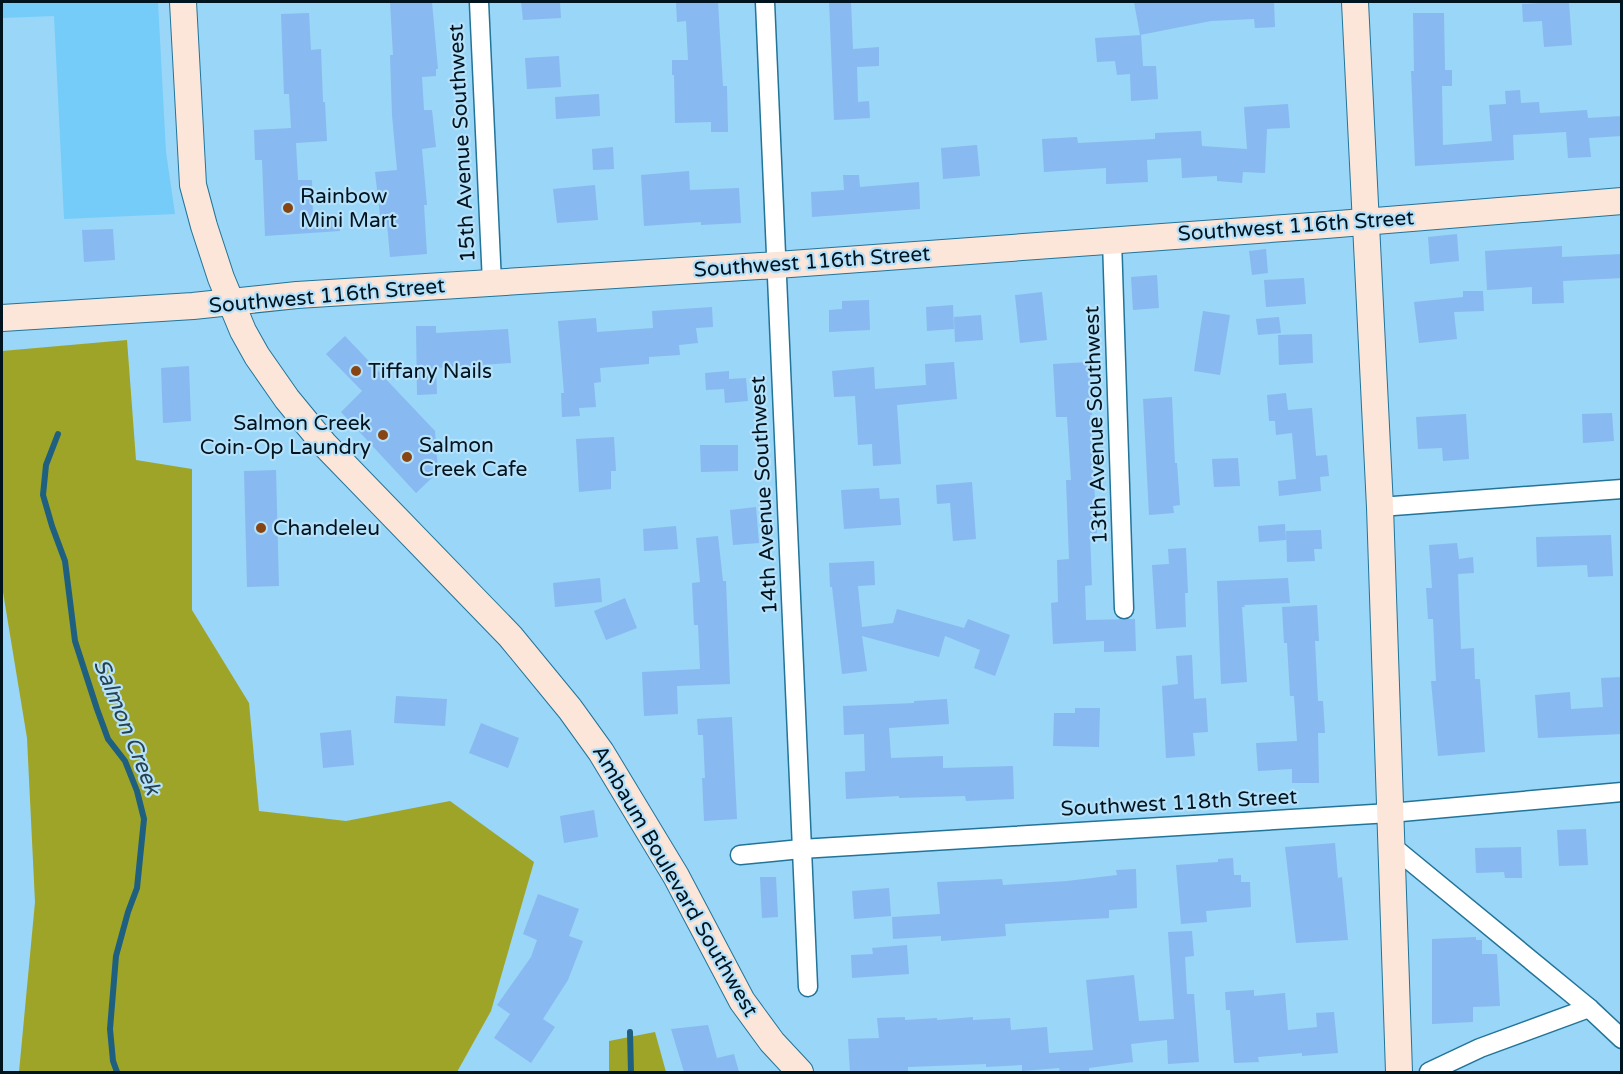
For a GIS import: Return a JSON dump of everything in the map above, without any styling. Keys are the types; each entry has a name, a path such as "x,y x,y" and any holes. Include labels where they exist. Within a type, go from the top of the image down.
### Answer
{"street":[{"name":"Ambaum Boulevard Southwest","path":"183,2 193,184 211,247 243,331 257,356 287,399 324,444 510,636 570,709 601,752 676,876 742,1000 772,1042 800,1072"},
{"name":"15th Avenue Southwest","path":"478,2 492,283"},
{"name":"14th Avenue Southwest","path":"765,2 808,987"},
{"path":"1355,2 1380,507 1399,1072"},
{"name":"Southwest 116th Street","path":"2,318 232,303 297,295 777,265 1622,201"},
{"name":"13th Avenue Southwest","path":"1112,240 1124,609"},
{"path":"1380,507 1622,489"},
{"name":"Southwest 118th Street","path":"740,855 801,849 1390,813 1622,792"},
{"path":"1392,846 1589,1008 1622,1039"},
{"path":"1429,1072 1480,1048 1589,1008"}],"shaded area":[{"path":"2,2 158,2 166,152 175,214 64,219 54,16 2,18"},
{"path":"127,340 136,460 192,469 192,610 249,703 259,811 346,821 450,801 534,862 491,1011 457,1072 19,1072 35,902 27,738 2,586 2,351"},
{"path":"655,1032 666,1072 609,1072 609,1041"}],"building":[{"path":"390,2 432,2 438,69 436,69 436,76 422,77 424,110 432,110 436,147 422,149 427,205 424,205 427,254 390,257 387,223 381,224 375,172 397,170 392,115 390,55 393,55"},
{"path":"521,2 560,2 561,18 523,20"},
{"path":"676,2 718,2 723,86 727,86 728,132 711,132 711,122 675,123 672,60 688,60 686,21 677,22"},
{"path":"829,2 851,2 853,49 879,47 879,66 857,67 858,102 869,101 870,118 834,120"},
{"path":"1134,2 1274,2 1275,27 1255,28 1254,19 1211,21 1140,35"},
{"path":"1569,2 1572,45 1544,47 1542,21 1523,22 1522,4"},
{"path":"309,13 311,50 321,49 327,141 296,143 298,180 312,180 313,218 339,216 340,231 265,236 262,160 255,160 254,130 291,128 289,94 284,94 281,14"},
{"path":"1413,13 1444,13 1445,70 1452,70 1452,86 1442,86 1443,145 1492,141 1489,105 1506,104 1505,91 1520,90 1521,103 1539,102 1540,113 1587,110 1588,118 1622,116 1622,136 1589,138 1591,157 1568,158 1566,132 1513,135 1514,160 1415,166 1411,71 1414,71"},
{"path":"1141,35 1143,66 1156,66 1158,99 1131,101 1130,74 1117,75 1115,61 1097,62 1095,38"},
{"path":"559,56 561,87 527,89 525,58"},
{"path":"599,94 600,116 556,119 555,97"},
{"path":"1288,104 1290,128 1267,129 1265,173 1243,172 1242,183 1217,181 1217,176 1182,178 1181,158 1147,160 1148,182 1106,184 1106,168 1044,172 1042,139 1077,137 1078,143 1155,139 1155,133 1201,131 1202,146 1247,149 1244,107"},
{"path":"977,145 980,176 943,179 941,148"},
{"path":"613,147 614,169 593,170 592,149"},
{"path":"689,171 690,190 739,188 741,223 701,225 701,222 644,226 641,175"},
{"path":"843,175 859,175 860,187 919,182 920,209 812,217 811,192 844,190"},
{"path":"595,185 598,220 557,223 553,189"},
{"path":"113,229 115,260 84,262 82,230"},
{"path":"1457,234 1459,261 1430,264 1428,237"},
{"path":"1562,246 1562,257 1622,254 1622,278 1563,281 1564,303 1532,304 1532,287 1487,290 1485,251"},
{"path":"1266,249 1268,273 1252,275 1249,251"},
{"path":"1157,275 1159,308 1133,310 1131,277"},
{"path":"1304,278 1306,304 1266,307 1264,280"},
{"path":"1463,291 1483,291 1484,311 1454,312 1457,339 1419,343 1414,302 1463,297"},
{"path":"1042,292 1047,340 1020,343 1015,295"},
{"path":"869,300 870,330 829,332 829,310 842,309 842,301"},
{"path":"953,305 954,329 927,331 926,307"},
{"path":"712,307 713,327 696,328 698,343 679,345 680,355 649,357 649,364 600,368 601,382 594,383 596,407 579,408 580,416 562,417 561,393 564,393 558,321 596,318 597,332 653,328 652,311"},
{"path":"1203,311 1230,315 1220,375 1194,371"},
{"path":"981,315 983,340 955,342 954,317"},
{"path":"1279,317 1281,333 1258,335 1256,319"},
{"path":"416,326 436,326 436,333 508,329 511,363 436,368 437,394 417,395"},
{"path":"1312,334 1313,363 1279,365 1278,335"},
{"path":"345,336 435,431 438,472 416,493 341,412 362,391 326,354"},
{"path":"954,362 957,399 897,405 901,464 873,466 872,444 858,445 855,396 834,397 832,371 874,367 875,389 926,385 925,364"},
{"path":"1089,362 1097,533 1090,533 1092,585 1085,586 1086,620 1135,619 1136,651 1104,652 1104,641 1053,644 1051,603 1058,602 1057,560 1069,559 1066,480 1071,480 1067,417 1056,417 1053,364"},
{"path":"189,366 191,421 163,423 161,368"},
{"path":"729,371 729,379 746,378 748,401 725,403 724,389 706,390 705,373"},
{"path":"1286,393 1288,410 1312,408 1316,456 1327,455 1329,476 1320,477 1321,491 1279,496 1278,481 1296,479 1292,433 1276,435 1275,421 1269,421 1267,395"},
{"path":"1172,397 1175,463 1177,463 1180,505 1173,506 1174,513 1149,515 1143,399"},
{"path":"1612,413 1614,441 1583,443 1582,414"},
{"path":"1466,414 1469,459 1443,461 1442,448 1418,449 1416,417"},
{"path":"614,437 616,471 611,471 611,489 579,492 576,439"},
{"path":"700,445 738,445 738,471 701,472"},
{"path":"1238,458 1240,486 1214,487 1212,459"},
{"name":"Chandeleu","path":"276,470 279,586 247,587 244,471"},
{"path":"972,482 976,539 953,541 950,503 937,504 936,485"},
{"path":"879,488 880,499 899,498 901,525 844,529 841,490"},
{"path":"756,507 759,543 733,545 730,510"},
{"path":"1285,524 1286,540 1259,542 1258,526"},
{"path":"676,526 678,549 644,551 643,529"},
{"path":"1321,530 1322,549 1314,549 1315,561 1287,562 1286,531"},
{"path":"1611,535 1613,576 1588,577 1587,565 1537,567 1536,537"},
{"path":"718,536 723,581 726,581 730,684 677,686 678,714 644,716 642,672 700,669 698,625 694,625 692,583 700,582 696,538"},
{"path":"1457,543 1459,559 1473,557 1474,573 1458,574 1461,649 1474,648 1475,679 1480,679 1485,752 1438,756 1431,681 1436,681 1433,619 1428,619 1426,588 1432,588 1429,545"},
{"path":"1186,548 1188,593 1185,593 1186,627 1156,629 1152,565 1169,564 1168,549"},
{"path":"874,561 875,585 858,586 862,627 893,623 897,609 964,628 968,619 1010,635 995,676 974,668 980,650 945,636 939,657 862,636 867,671 842,674 829,563"},
{"path":"600,578 602,602 555,607 553,583"},
{"path":"1288,578 1290,603 1244,605 1245,607 1242,607 1247,682 1221,684 1217,581"},
{"path":"625,598 637,628 606,640 594,611"},
{"path":"1317,605 1319,641 1315,641 1318,701 1323,701 1325,733 1318,733 1319,783 1292,783 1292,769 1258,771 1256,743 1297,741 1294,696 1290,696 1282,607"},
{"path":"1192,655 1194,699 1206,698 1208,732 1193,733 1195,756 1166,758 1162,686 1178,684 1176,656"},
{"path":"1622,677 1622,734 1538,738 1535,695 1570,692 1571,709 1603,707 1601,678"},
{"path":"396,696 447,699 445,726 394,723"},
{"path":"947,699 949,724 889,728 891,758 943,756 943,768 1013,766 1014,799 966,801 965,796 899,798 899,796 846,799 845,772 865,771 864,734 844,735 843,706"},
{"path":"1075,708 1100,708 1099,747 1053,746 1054,713 1075,713"},
{"path":"732,717 737,819 704,821 703,735 698,735 697,719"},
{"path":"481,723 519,738 508,768 469,753"},
{"path":"351,730 354,765 323,768 320,733"},
{"path":"594,810 598,837 564,843 560,816"},
{"path":"1586,829 1588,865 1559,866 1557,830"},
{"path":"1335,843 1338,878 1342,877 1348,940 1296,943 1285,847"},
{"path":"1521,847 1522,878 1505,878 1504,872 1476,873 1475,848"},
{"path":"1233,858 1234,875 1241,875 1241,882 1250,882 1251,907 1206,911 1207,922 1181,924 1176,865 1218,862 1218,859"},
{"path":"1136,869 1137,908 1109,910 1109,918 1005,924 1006,936 941,941 941,936 893,939 892,917 940,914 937,882 1002,879 1003,885 1067,881 1117,875 1116,870"},
{"path":"760,877 776,877 778,917 762,918"},
{"path":"889,888 891,916 854,919 852,891"},
{"path":"538,894 579,909 569,936 583,941 568,980 543,1019 555,1027 531,1063 494,1038 510,1014 497,1005 531,957 537,940 523,934"},
{"path":"1192,931 1194,956 1185,957 1187,994 1194,994 1199,1062 1168,1064 1167,1040 1131,1044 1133,1062 1089,1068 1089,1072 1060,1072 1059,1068 1022,1071 1022,1065 986,1067 986,1064 908,1067 908,1072 850,1072 848,1039 879,1038 877,1018 905,1017 905,1020 937,1018 937,1020 973,1017 973,1020 1010,1018 1011,1030 1047,1027 1049,1053 1093,1050 1086,980 1134,975 1139,1021 1174,1019 1168,932"},
{"path":"1476,937 1476,940 1482,940 1482,954 1497,954 1500,1006 1473,1007 1473,1022 1432,1024 1432,939"},
{"path":"907,945 909,974 852,978 851,955 873,954 872,948"},
{"path":"1254,990 1254,996 1285,993 1288,1030 1317,1027 1316,1013 1334,1012 1338,1053 1258,1057 1259,1062 1234,1063 1230,1010 1226,1010 1225,992"},
{"path":"708,1025 717,1058 734,1054 739,1072 684,1072 671,1029"}],"waterway":[{"name":"Salmon Creek","path":"58,434 46,465 43,495 65,561 75,641 108,739 125,761 137,791 144,819 137,888 116,956 110,1029 113,1061 117,1072"},
{"path":"630,1032 631,1072"}],"place":[{"name":"Rainbow Mini Mart","path":"288,208"},
{"name":"Tiffany Nails","path":"356,371"},
{"name":"Salmon Creek Coin-Op Laundry","path":"383,435"},
{"name":"Salmon Creek Cafe","path":"407,457"},
{"name":"Chandeleu","path":"261,528"}]}
